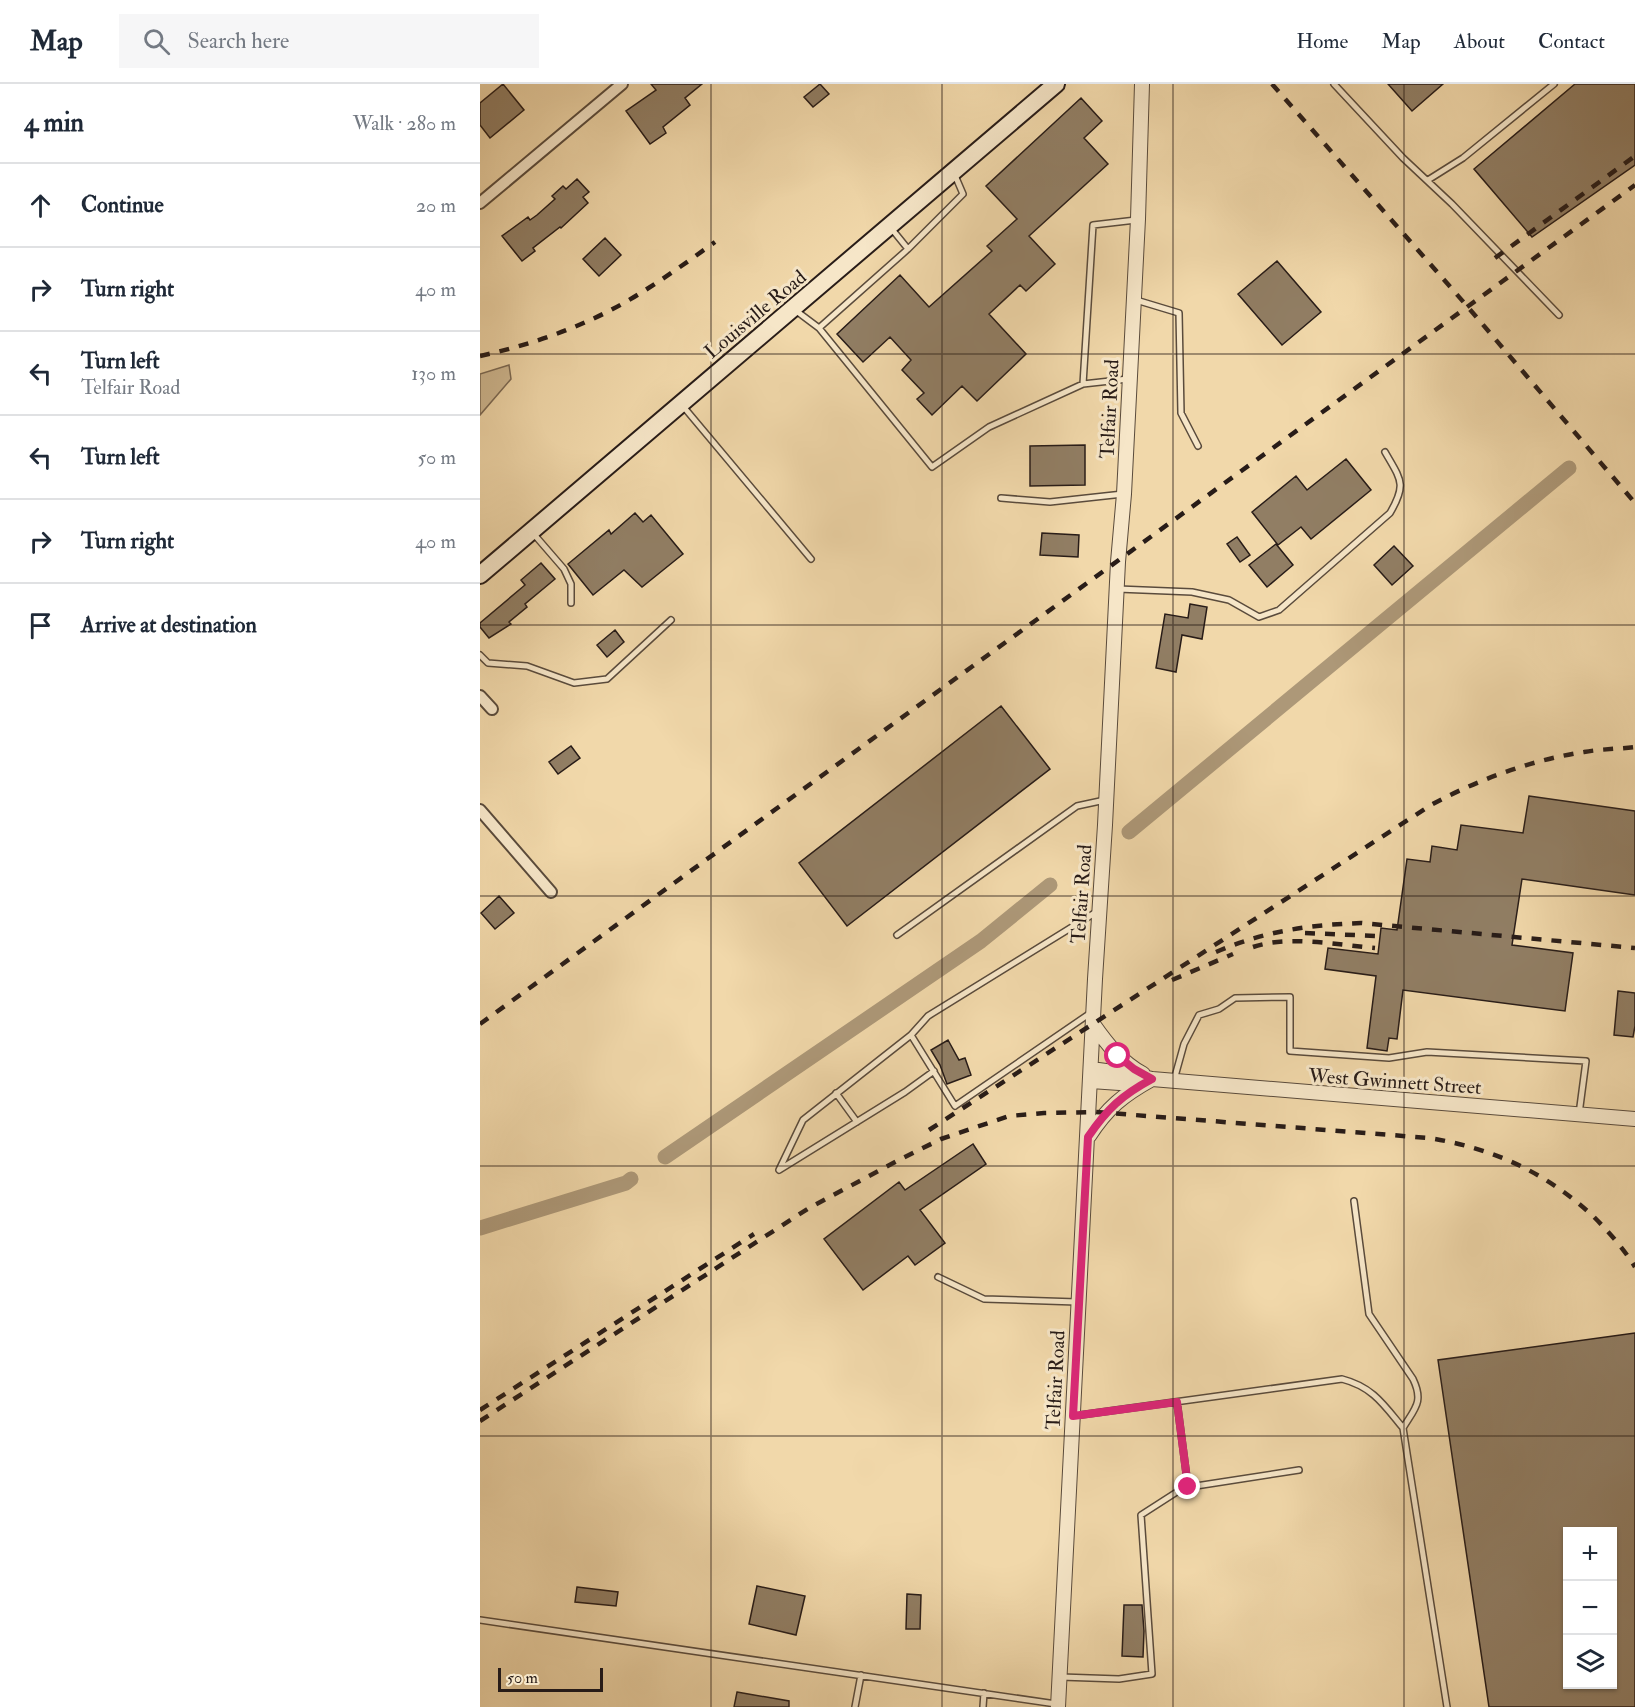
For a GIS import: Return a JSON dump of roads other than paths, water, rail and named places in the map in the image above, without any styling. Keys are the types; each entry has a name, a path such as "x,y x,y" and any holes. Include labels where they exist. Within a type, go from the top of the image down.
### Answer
{"main road":[{"name":"Louisville Road","path":"480,574 1056,84"}],"street":[{"path":"480,204 622,84"},
{"name":"Telfair Road","path":"1058,1706 1118,562 1130,379 1142,84"},
{"path":"480,696 492,709"},
{"path":"480,810 551,892"},
{"path":"1094,1018 1106,1043 1118,1056 1134,1069 1152,1079"},
{"name":"West Gwinnett Street","path":"1091,1075 1135,1075 1174,1081 1635,1119"},
{"path":"1088,1137 1112,1105 1128,1092 1152,1079"}],"lane":[{"path":"1334,84 1403,158 1428,180 1559,315"},
{"path":"1428,180 1463,158 1554,84"},
{"path":"819,328 909,249 963,194 954,173"},
{"path":"1083,384 1093,225 1138,219"},
{"path":"890,227 909,249"},
{"path":"1134,300 1179,313 1181,413 1198,446"},
{"path":"794,309 819,328 932,467 989,427 1083,384 1130,379"},
{"path":"681,404 811,559"},
{"path":"1118,589 1192,592 1229,600 1259,617 1279,610 1390,513 1401,494 1398,475 1385,452"},
{"path":"1001,498 1050,502 1124,494"},
{"path":"531,531 564,569 571,584 571,603"},
{"path":"480,655 488,663 527,666 574,683 607,680 670,620"},
{"path":"897,935 1077,806 1107,800"},
{"path":"934,1071 905,1092 779,1170 803,1120 911,1035 928,1016 1100,910"},
{"path":"1174,1081 1184,1044 1199,1015 1219,1009 1235,998 1290,997 1290,1051 1389,1058 1427,1052 1586,1061 1579,1115"},
{"path":"911,1035 955,1106 1094,1018"},
{"path":"836,1094 857,1122"},
{"path":"1354,1201 1369,1314 1418,1390 1419,1402 1403,1428"},
{"path":"938,1277 984,1299 1079,1302"},
{"path":"1073,1416 1342,1379 1358,1383 1377,1396 1403,1428 1447,1707"},
{"path":"1177,1402 1188,1487"},
{"path":"1059,1677 1119,1679 1152,1674 1141,1515 1183,1488 1299,1470"},
{"path":"480,1620 984,1693 1058,1706"},
{"path":"855,1707 861,1675"},
{"path":"983,1707 984,1693"}],"waterway":[{"path":"1129,832 1569,468"},
{"path":"665,1157 981,941 1050,885"},
{"path":"480,1228 626,1183 631,1179"}],"railway":[{"path":"1272,84 1467,306 1635,503"},
{"path":"1495,258 1635,156"},
{"path":"480,1024 1635,185"},
{"path":"480,356 542,339 602,315 649,288 715,242"},
{"path":"929,1130 1431,805 1486,779 1544,760 1597,750 1635,747"},
{"path":"1216,952 1287,930 1361,923 1635,948"},
{"path":"1305,933 1377,936"},
{"path":"1253,947 1267,943 1297,941 1375,948"},
{"path":"1172,980 1233,954"},
{"path":"480,1421 809,1208 941,1139 1009,1116 1096,1112 1429,1138 1453,1142 1518,1165 1538,1175 1576,1201 1600,1223 1635,1267"},
{"path":"480,1410 754,1234"}]}
